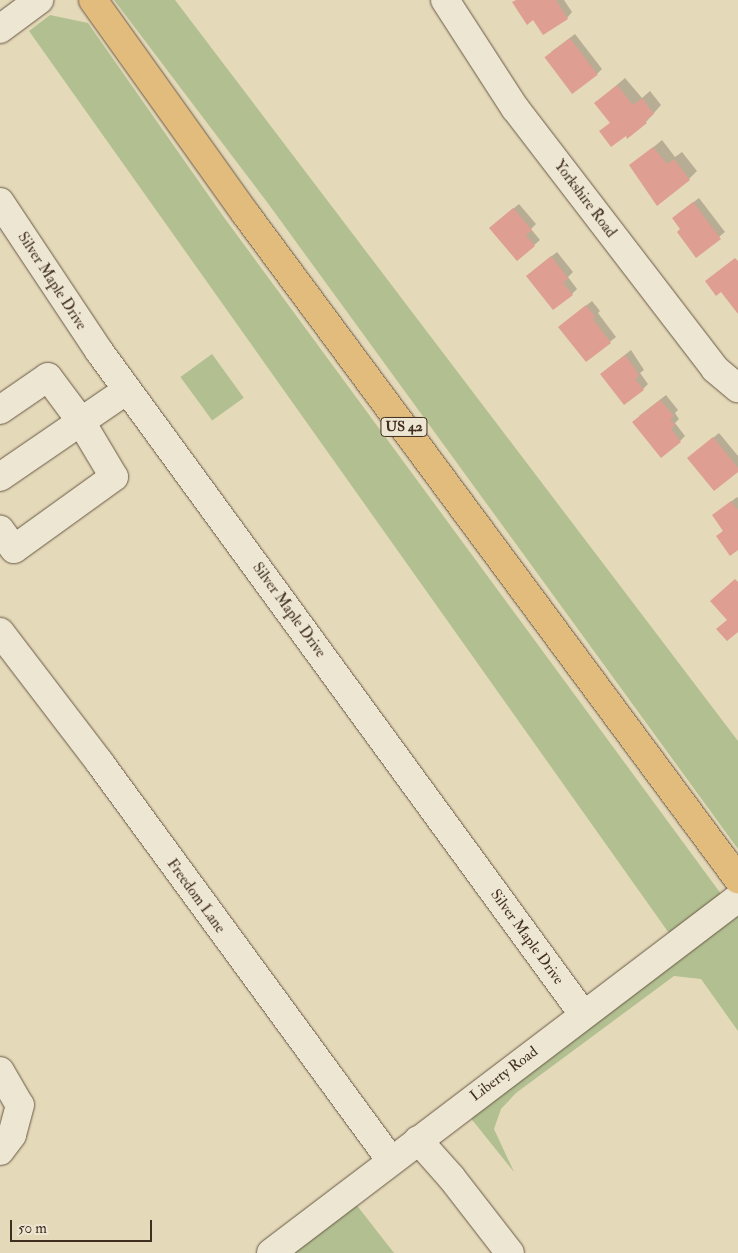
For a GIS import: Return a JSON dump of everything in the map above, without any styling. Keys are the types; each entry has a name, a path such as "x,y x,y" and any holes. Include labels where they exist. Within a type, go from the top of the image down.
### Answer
{"highway":[{"name":"US 42","path":"93,0 245,213 738,879"}],"street":[{"path":"0,29 39,0"},
{"name":"Yorkshire Road","path":"445,0 527,123 715,369 738,388"},
{"name":"Silver Maple Drive","path":"0,202 65,302 127,390 583,1014"},
{"path":"0,410 48,377 80,420 114,477 14,549 0,530"},
{"path":"0,477 80,420 127,390"},
{"name":"Freedom Lane","path":"0,632 100,763 391,1160"},
{"name":"Liberty Road","path":"271,1253 738,898"},
{"path":"0,1071 20,1105 12,1135 0,1151"},
{"path":"418,1140 451,1177 510,1253"}],"green space":[{"path":"114,0 175,0 738,741 738,849 267,202"},
{"path":"50,15 88,23 223,216 724,898 671,936 29,31"},
{"path":"212,354 244,398 212,421 180,377"},
{"path":"738,915 738,1031 701,979 674,976 516,1093 501,1109 494,1129 514,1172 469,1116"},
{"path":"355,1203 394,1253 289,1253"}],"building":[{"path":"516,0 556,0 568,19 543,35 533,20 527,25 512,2"},
{"path":"570,38 598,75 572,94 544,57"},
{"path":"617,85 633,105 642,98 654,114 645,121 647,123 627,139 626,136 611,147 599,131 610,123 594,103"},
{"path":"653,147 667,164 674,159 690,180 657,206 629,165"},
{"path":"693,202 721,239 696,258 677,232 680,229 672,218"},
{"path":"513,208 532,230 526,235 535,246 517,261 489,228"},
{"path":"551,256 568,278 563,283 573,295 553,310 526,276"},
{"path":"735,258 738,261 738,314 721,292 716,296 705,281"},
{"path":"586,305 595,317 593,319 611,343 586,362 558,327"},
{"path":"625,355 639,376 635,379 644,390 624,405 600,374"},
{"path":"660,400 674,416 670,419 675,425 671,429 681,442 661,458 632,422"},
{"path":"713,437 738,468 738,472 714,491 687,458"},
{"path":"731,501 738,510 738,550 730,556 716,536 723,531 712,515"},
{"path":"735,579 738,582 738,632 727,641 716,629 727,620 710,601"}]}
